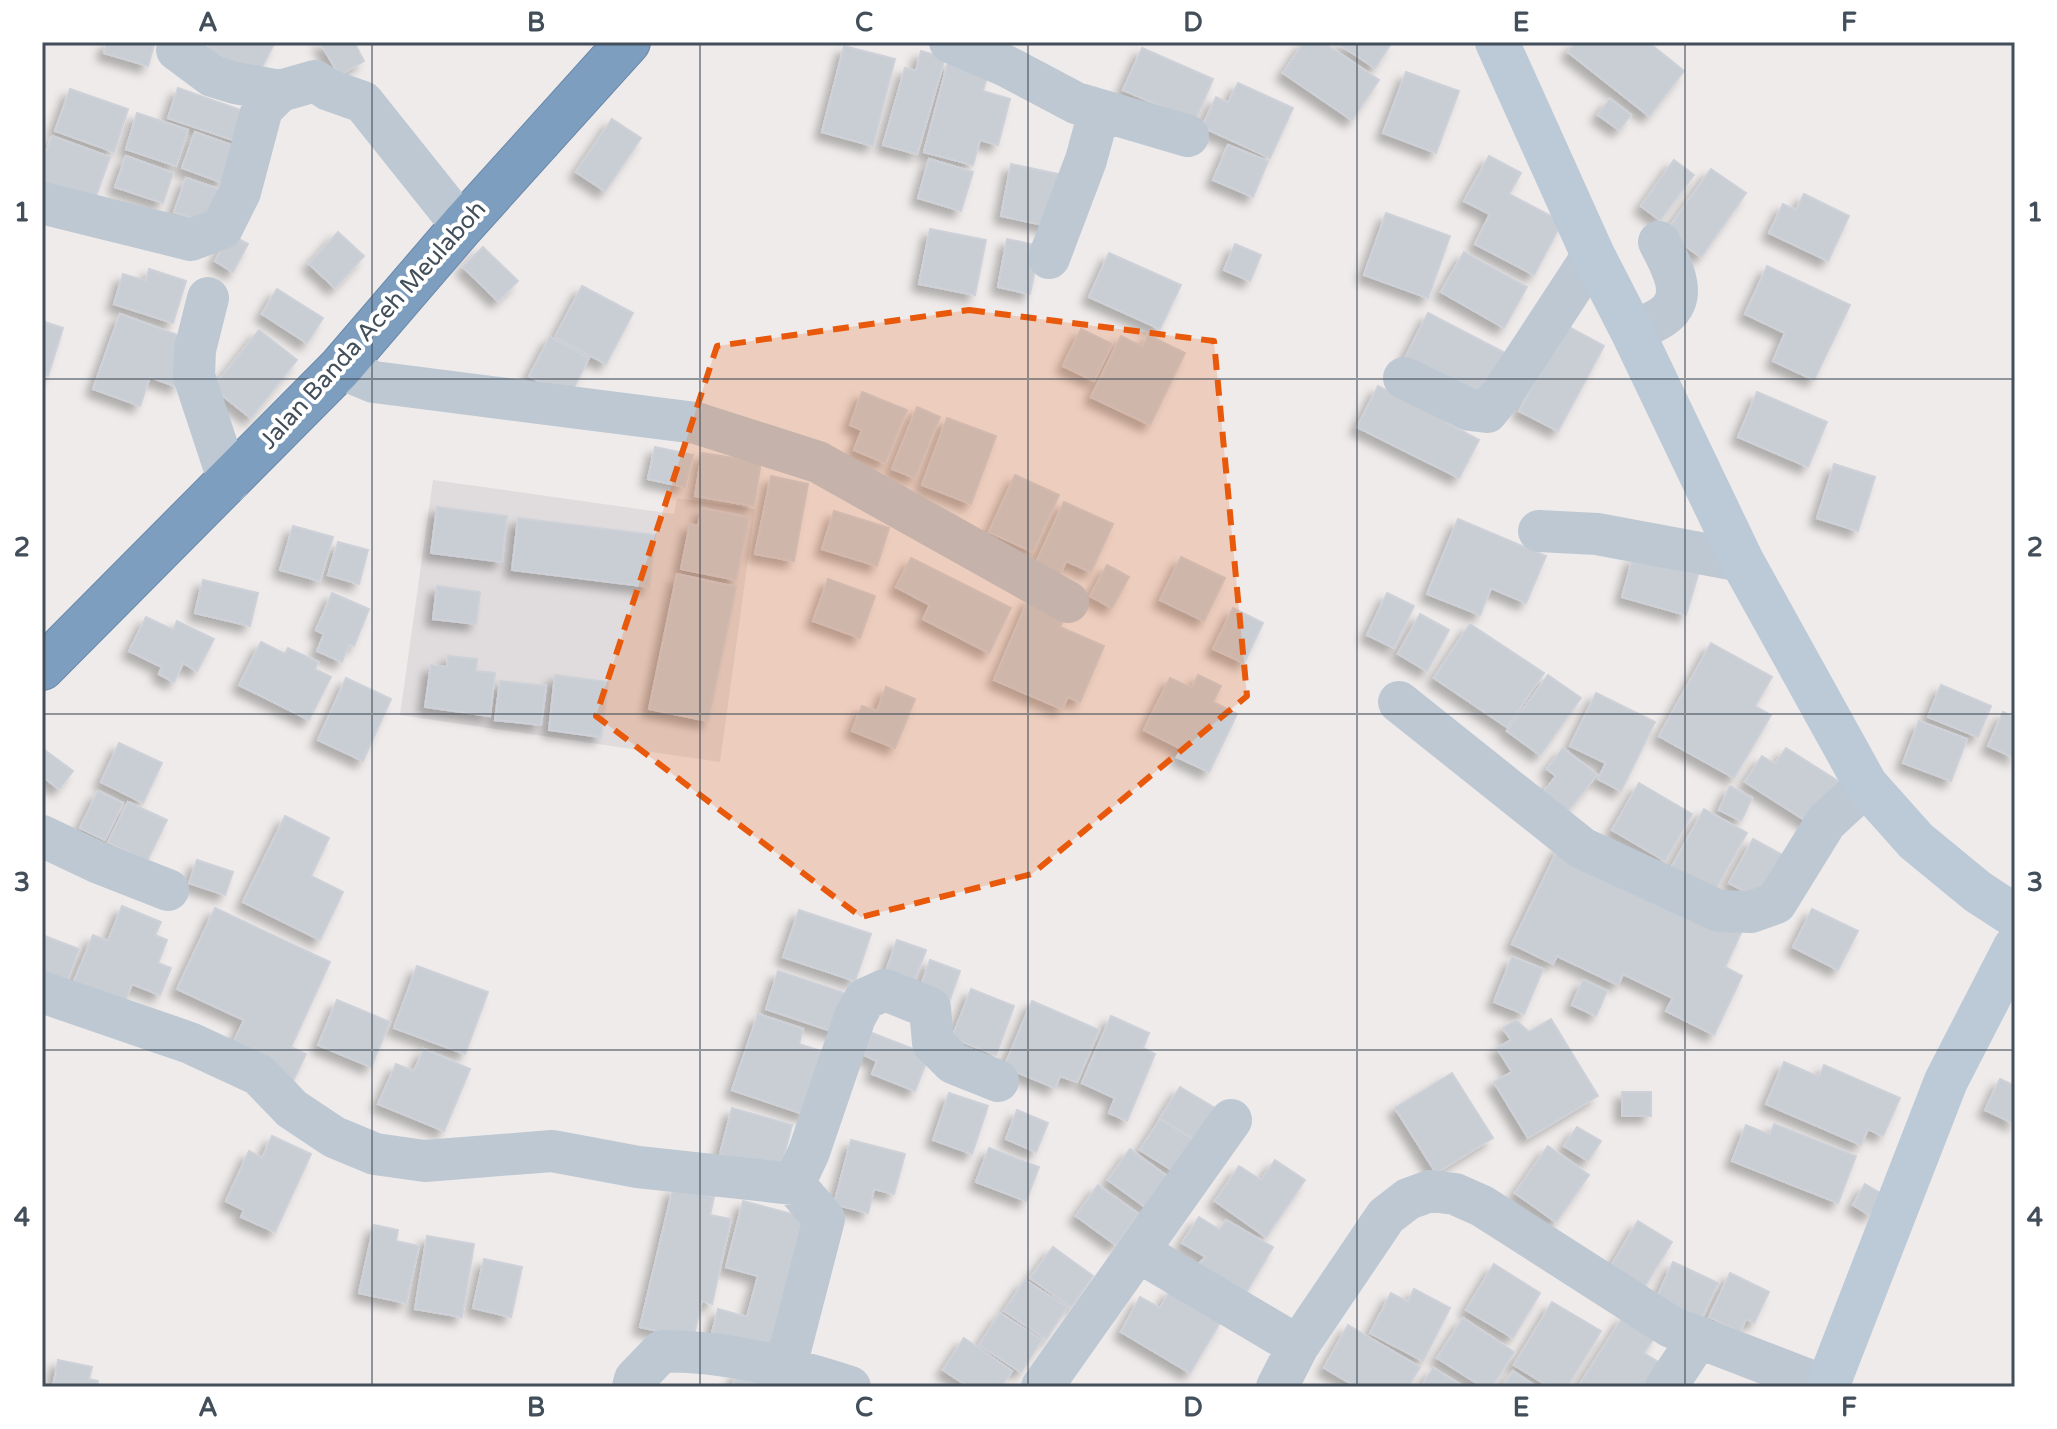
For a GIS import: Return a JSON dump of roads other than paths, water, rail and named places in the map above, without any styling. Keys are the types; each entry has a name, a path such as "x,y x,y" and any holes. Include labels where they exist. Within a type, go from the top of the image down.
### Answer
{"highway":[{"name":"Jalan Banda Aceh Meulaboh","path":"42,668 340,368 462,226 628,42"}],"street":[{"path":"950,42 1006,66 1076,103 1188,136"},
{"path":"1497,42 1593,255 1642,328 1742,561 1866,785 1916,841 1978,892 2015,916"},
{"path":"177,50 212,76 235,83 280,91 315,81 329,90 363,102 462,226"},
{"path":"42,203 191,240 222,228 240,192 262,109 280,91"},
{"path":"1049,258 1092,138 1095,127 1093,108"},
{"path":"1642,328 1672,308 1676,297 1674,272 1659,242"},
{"path":"1404,378 1470,410 1487,412 1593,255"},
{"path":"208,298 195,350 194,376 229,482"},
{"path":"340,368 374,382 696,423 803,457 832,469 1068,602"},
{"path":"1539,531 1597,534 1742,561"},
{"path":"1399,702 1582,848 1719,911 1751,912 1776,903 1826,822 1866,785"},
{"path":"42,836 168,890"},
{"path":"1277,1387 1298,1346 1386,1216 1408,1199 1430,1191 1455,1194 1482,1206 1671,1327 1827,1387 1946,1081 2015,947"},
{"path":"794,1184 809,1152 855,1017 865,999 885,990 930,1008 933,1043 953,1063 998,1081"},
{"path":"42,992 190,1043 259,1075 292,1109 334,1137 375,1154 425,1161 552,1151 638,1167 794,1184 824,1219 786,1366"},
{"path":"1042,1387 1231,1120"},
{"path":"1139,1252 1298,1346"},
{"path":"1666,1387 1699,1337"},
{"path":"633,1387 635,1379 662,1351 702,1351 786,1366 850,1387"}]}
